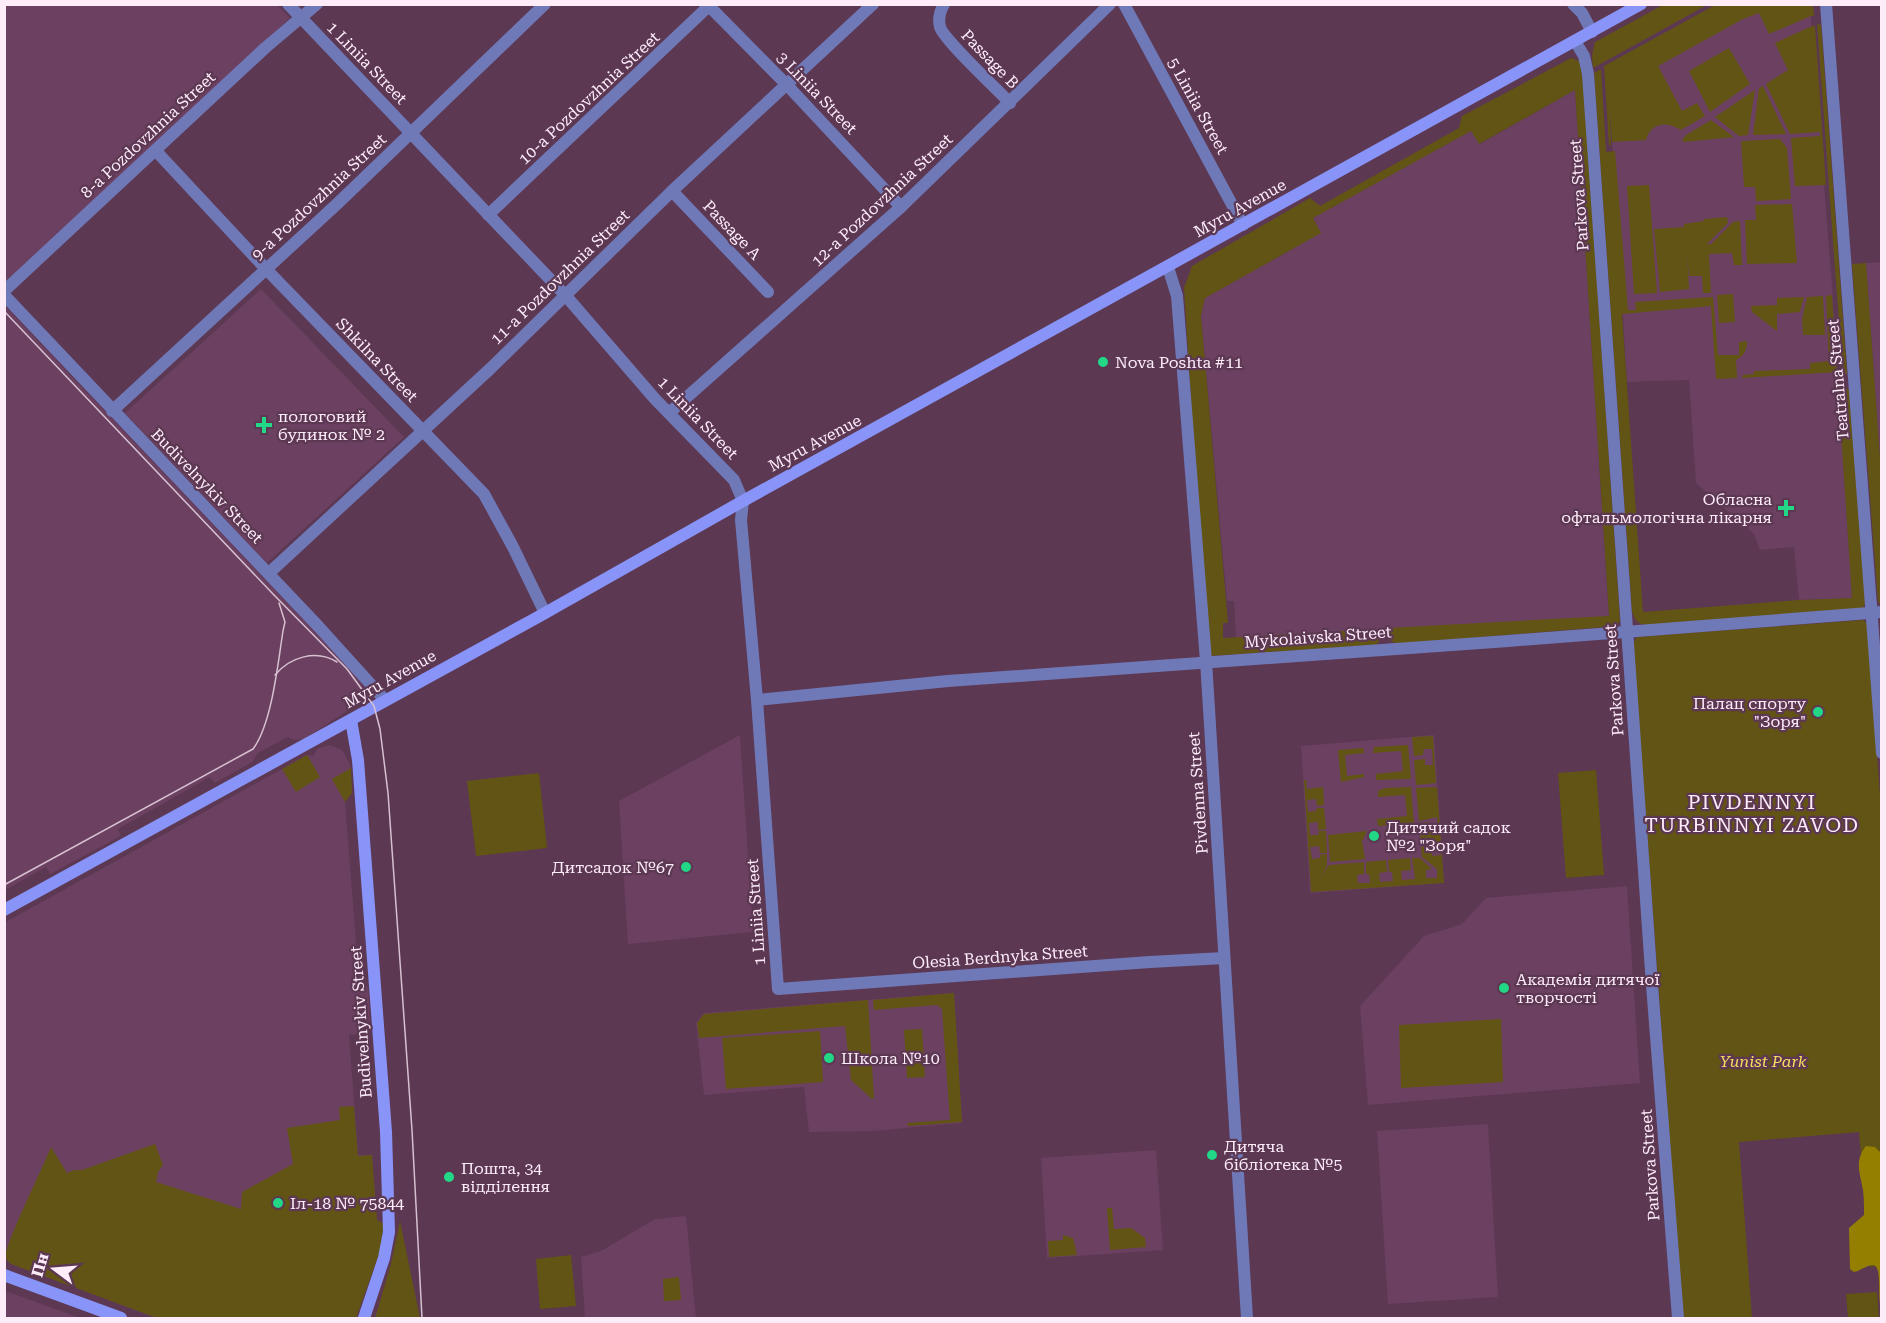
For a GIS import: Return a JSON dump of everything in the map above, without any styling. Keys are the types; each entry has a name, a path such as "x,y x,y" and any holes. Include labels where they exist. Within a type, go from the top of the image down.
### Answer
{"main road":[{"name":"Myru Avenue","path":"4,910 545,613 1641,4"},
{"name":"Budivelnykiv Street","path":"351,720 358,760 389,1199 389,1232 384,1258 364,1318"},
{"path":"4,1275 121,1318"}],"street":[{"name":"1 Liniia Street","path":"288,4 566,296 669,413 734,480 743,501 742,527 778,989"},
{"name":"8-a Pozdovzhnia Street","path":"4,293 265,48 317,4"},
{"name":"9-a Pozdovzhnia Street","path":"112,411 337,204 546,4"},
{"name":"11-a Pozdovzhnia Street","path":"269,573 566,296 672,191 873,4"},
{"name":"Passage B","path":"944,4 940,11 940,20 945,35 1010,103"},
{"name":"12-a Pozdovzhnia Street","path":"669,413 901,207 1110,4"},
{"name":"5 Liniia Street","path":"1124,4 1243,225"},
{"path":"1573,4 1582,13 1592,32"},
{"name":"Teatralna Street","path":"1826,4 1841,228 1877,612 1881,753"},
{"name":"3 Liniia Street","path":"709,5 901,207"},
{"name":"10-a Pozdovzhnia Street","path":"488,215 709,5"},
{"name":"Parkova Street","path":"1575,41 1584,56 1588,74 1678,1318"},
{"name":"Shkilna Street","path":"156,151 266,269 484,494 545,613"},
{"name":"Passage A","path":"672,191 768,292"},
{"name":"Pivdenna Street","path":"1168,267 1177,296 1206,661 1247,1318"},
{"name":"Budivelnykiv Street","path":"4,293 112,411 269,573 385,700"},
{"name":"Mykolaivska Street","path":"757,700 948,681 1877,612"},
{"name":"Olesia Berdnyka Street","path":"778,989 1224,958"}],"shaded area":[{"path":"5,5 277,5 290,18 5,282"},
{"path":"1728,5 1810,5 1832,286 1852,598 1799,600 1794,547 1760,550 1754,534 1696,483 1689,380 1627,382 1608,75 1613,68"},
{"path":"1575,90 1609,617 1236,638 1234,601 1227,601 1201,316 1205,298 1321,233 1313,218 1471,131 1480,144"},
{"path":"1881,262 1881,472 1866,263"},
{"name":"пологовий будинок № 2","path":"261,289 404,437 267,563 125,413"},
{"path":"4,305 350,669 370,696 304,739 294,740 288,737 258,753 252,762 215,783 210,777 118,829 121,836 50,874 46,867 5,890"},
{"name":"Дитсадок №67","path":"740,735 753,932 628,944 619,801"},
{"name":"Дитячий садок №2 \"Зоря\"","path":"1434,735 1444,883 1310,893 1301,746"},
{"path":"330,745 342,750 350,764 352,793 345,802 359,980 368,987 370,1020 361,1034 349,1035 358,1155 372,1155 377,1220 384,1224 356,1318 157,1318 11,1264 4,1254 4,923 307,755 313,756 318,748"},
{"name":"Академія дитячої творчості","path":"1627,886 1640,1083 1368,1105 1360,1006 1424,936 1462,924 1486,898"},
{"name":"Школа №10","path":"954,993 962,1123 872,1131 809,1132 804,1087 704,1095 696,1023 704,1013"},
{"path":"1488,1124 1498,1297 1388,1304 1377,1131"},
{"path":"1866,1146 1875,1147 1881,1153 1881,1307 1879,1275 1875,1266 1854,1272 1850,1269 1849,1228 1864,1215 1859,1162"},
{"path":"1156,1150 1163,1250 1047,1258 1041,1158"},
{"path":"686,1216 696,1318 585,1318 581,1257 601,1251 655,1219"},
{"path":"4,1291 11,1293 80,1318 5,1318"}],"green space":[{"path":"1663,5 1707,5 1593,68 1592,56 1595,42"},
{"path":"1715,5 1813,5 1814,16 1769,34 1759,13 1743,19 1658,66 1682,111 1697,103 1705,116 1681,130 1670,125 1660,125 1648,134 1646,140 1612,142 1610,108 1611,146 1609,145 1604,66"},
{"path":"1817,24 1821,25 1847,373 1843,377"},
{"path":"1815,26 1826,185 1795,186 1791,138 1820,136 1820,132 1790,134 1766,84 1788,70 1775,43"},
{"path":"1729,48 1750,84 1710,112 1689,71"},
{"path":"1571,58 1579,61 1583,79 1620,621 1616,626 1396,644 1388,638 1388,628 1609,616 1575,90 1479,144 1471,131 1313,218 1321,233 1205,298 1201,316 1228,623 1223,623 1223,638 1379,629 1379,641 1376,645 1209,656 1184,288 1192,266 1310,198 1320,206 1459,128 1462,116"},
{"path":"1601,69 1606,152 1615,151 1628,310 1636,310 1635,302 1713,297 1718,355 1739,355 1739,342 1747,341 1744,352 1736,360 1737,378 1716,379 1711,306 1622,314 1643,612 1852,598 1838,387 1844,386 1850,391 1866,600 1863,608 1647,625 1639,623 1634,617 1594,73"},
{"path":"1763,86 1786,134 1753,135 1759,88"},
{"path":"1755,90 1748,135 1739,136 1715,117"},
{"path":"1711,120 1734,137 1684,142 1682,140 1686,135"},
{"path":"1780,139 1787,148 1791,199 1756,201 1755,187 1744,187 1741,141"},
{"path":"1649,185 1657,293 1634,294 1627,186"},
{"path":"1792,204 1797,263 1747,264 1745,220 1756,220 1755,205"},
{"path":"1727,217 1728,223 1707,244 1711,244 1733,222 1740,221 1742,265 1734,265 1732,253 1709,254 1711,293 1703,293 1702,276 1689,276 1687,253 1689,289 1660,292 1654,229 1684,227 1684,224 1704,221 1704,219"},
{"path":"1866,263 1881,472 1881,605 1878,601 1852,264"},
{"path":"1733,294 1735,322 1719,323 1717,295"},
{"path":"1832,295 1837,372 1742,378 1743,375 1754,374 1754,371 1810,369 1810,363 1829,361 1826,296"},
{"path":"1823,296 1825,335 1803,335 1802,319 1807,297"},
{"path":"1804,297 1800,312 1777,314 1777,331 1752,312 1751,306 1777,305 1777,298"},
{"name":"Yunist Park","path":"1863,620 1867,623 1882,822 1881,1294 1879,1266 1870,1267 1859,1132 1739,1142 1752,1318 1683,1318 1633,643 1637,637"},
{"path":"1433,736 1436,783 1416,785 1414,760 1425,759 1425,765 1433,765 1432,749 1424,749 1423,755 1414,756 1412,737"},
{"path":"1408,745 1411,779 1376,780 1376,774 1403,771 1401,751 1373,753 1374,747"},
{"path":"1363,748 1364,753 1345,755 1347,776 1364,774 1364,777 1341,782 1338,750"},
{"path":"307,755 320,777 296,792 282,769"},
{"path":"351,768 352,793 345,802 332,779"},
{"path":"1596,770 1604,875 1566,878 1558,773"},
{"path":"539,773 547,848 476,856 467,781"},
{"path":"1304,780 1306,780 1307,789 1323,787 1324,805 1317,806 1316,799 1307,800 1308,812 1324,808 1326,829 1318,830 1318,822 1309,823 1310,835 1318,835 1319,831 1326,831 1327,853 1320,853 1319,846 1310,847 1312,859 1327,854 1327,866 1320,878 1329,865 1364,862 1364,874 1357,875 1358,883 1370,883 1369,874 1366,874 1366,862 1386,860 1387,872 1379,873 1380,882 1393,881 1392,872 1389,872 1388,860 1410,858 1411,870 1401,871 1402,880 1415,879 1412,858 1420,858 1432,869 1426,870 1426,878 1437,878 1437,869 1422,857 1421,847 1431,847 1432,856 1441,855 1440,843 1421,844 1419,823 1429,822 1430,829 1438,829 1437,817 1419,821 1416,788 1437,787 1444,883 1311,892"},
{"path":"1411,787 1414,823 1378,826 1377,819 1407,816 1405,795 1378,797 1378,791 1385,788"},
{"path":"1367,831 1362,841 1365,859 1330,862 1328,835"},
{"path":"954,993 962,1122 908,1126 907,1123 950,1120 942,1009 937,1005 874,1010 873,1000"},
{"path":"868,1000 874,1098 872,1099 851,1080 845,1026 699,1038 697,1023 704,1014"},
{"path":"1501,1019 1503,1082 1401,1088 1399,1025"},
{"path":"922,1029 925,1077 907,1078 904,1030"},
{"path":"820,1031 823,1082 726,1089 722,1038"},
{"path":"354,1106 358,1156 372,1155 377,1220 384,1224 380,1251 356,1318 157,1318 11,1264 7,1259 11,1237 51,1147 67,1173 82,1170 155,1144 163,1165 158,1172 156,1182 241,1209 242,1192 293,1164 287,1128 340,1120 339,1107"},
{"path":"1107,1208 1112,1208 1114,1229 1131,1228 1145,1238 1146,1247 1110,1250"},
{"path":"400,1221 420,1318 375,1318 391,1264"},
{"path":"1063,1235 1073,1238 1077,1255 1049,1257 1048,1241 1063,1240"},
{"path":"571,1255 576,1306 540,1309 536,1259"},
{"path":"679,1277 681,1300 664,1301 663,1279"},
{"path":"1877,1292 1879,1318 1848,1318 1846,1294"}],"tram line":[{"path":"4,311 347,669 374,706 380,729 388,793 412,1130 422,1318"},
{"path":"4,885 253,749 260,738 270,709 285,622 279,603"},
{"path":"275,675 288,664 304,657 321,656 337,662"}],"place":[{"name":"Nova Poshta #11","path":"1103,362"},
{"name":"пологовий будинок № 2","path":"264,425"},
{"name":"Обласна офтальмологічна лікарня","path":"1786,508"},
{"name":"Палац спорту \"Зоря\"","path":"1818,712"},
{"name":"Дитячий садок №2 \"Зоря\"","path":"1374,836"},
{"name":"Дитсадок №67","path":"686,867"},
{"name":"Академія дитячої творчості","path":"1504,988"},
{"name":"Школа №10","path":"829,1058"},
{"name":"Дитяча бібліотека №5","path":"1212,1155"},
{"name":"Пошта, 34 відділення","path":"449,1177"},
{"name":"Іл-18 № 75844","path":"278,1203"}],"district":[{"name":"PIVDENNYI TURBINNYI ZAVOD","path":"1752,814"}]}
